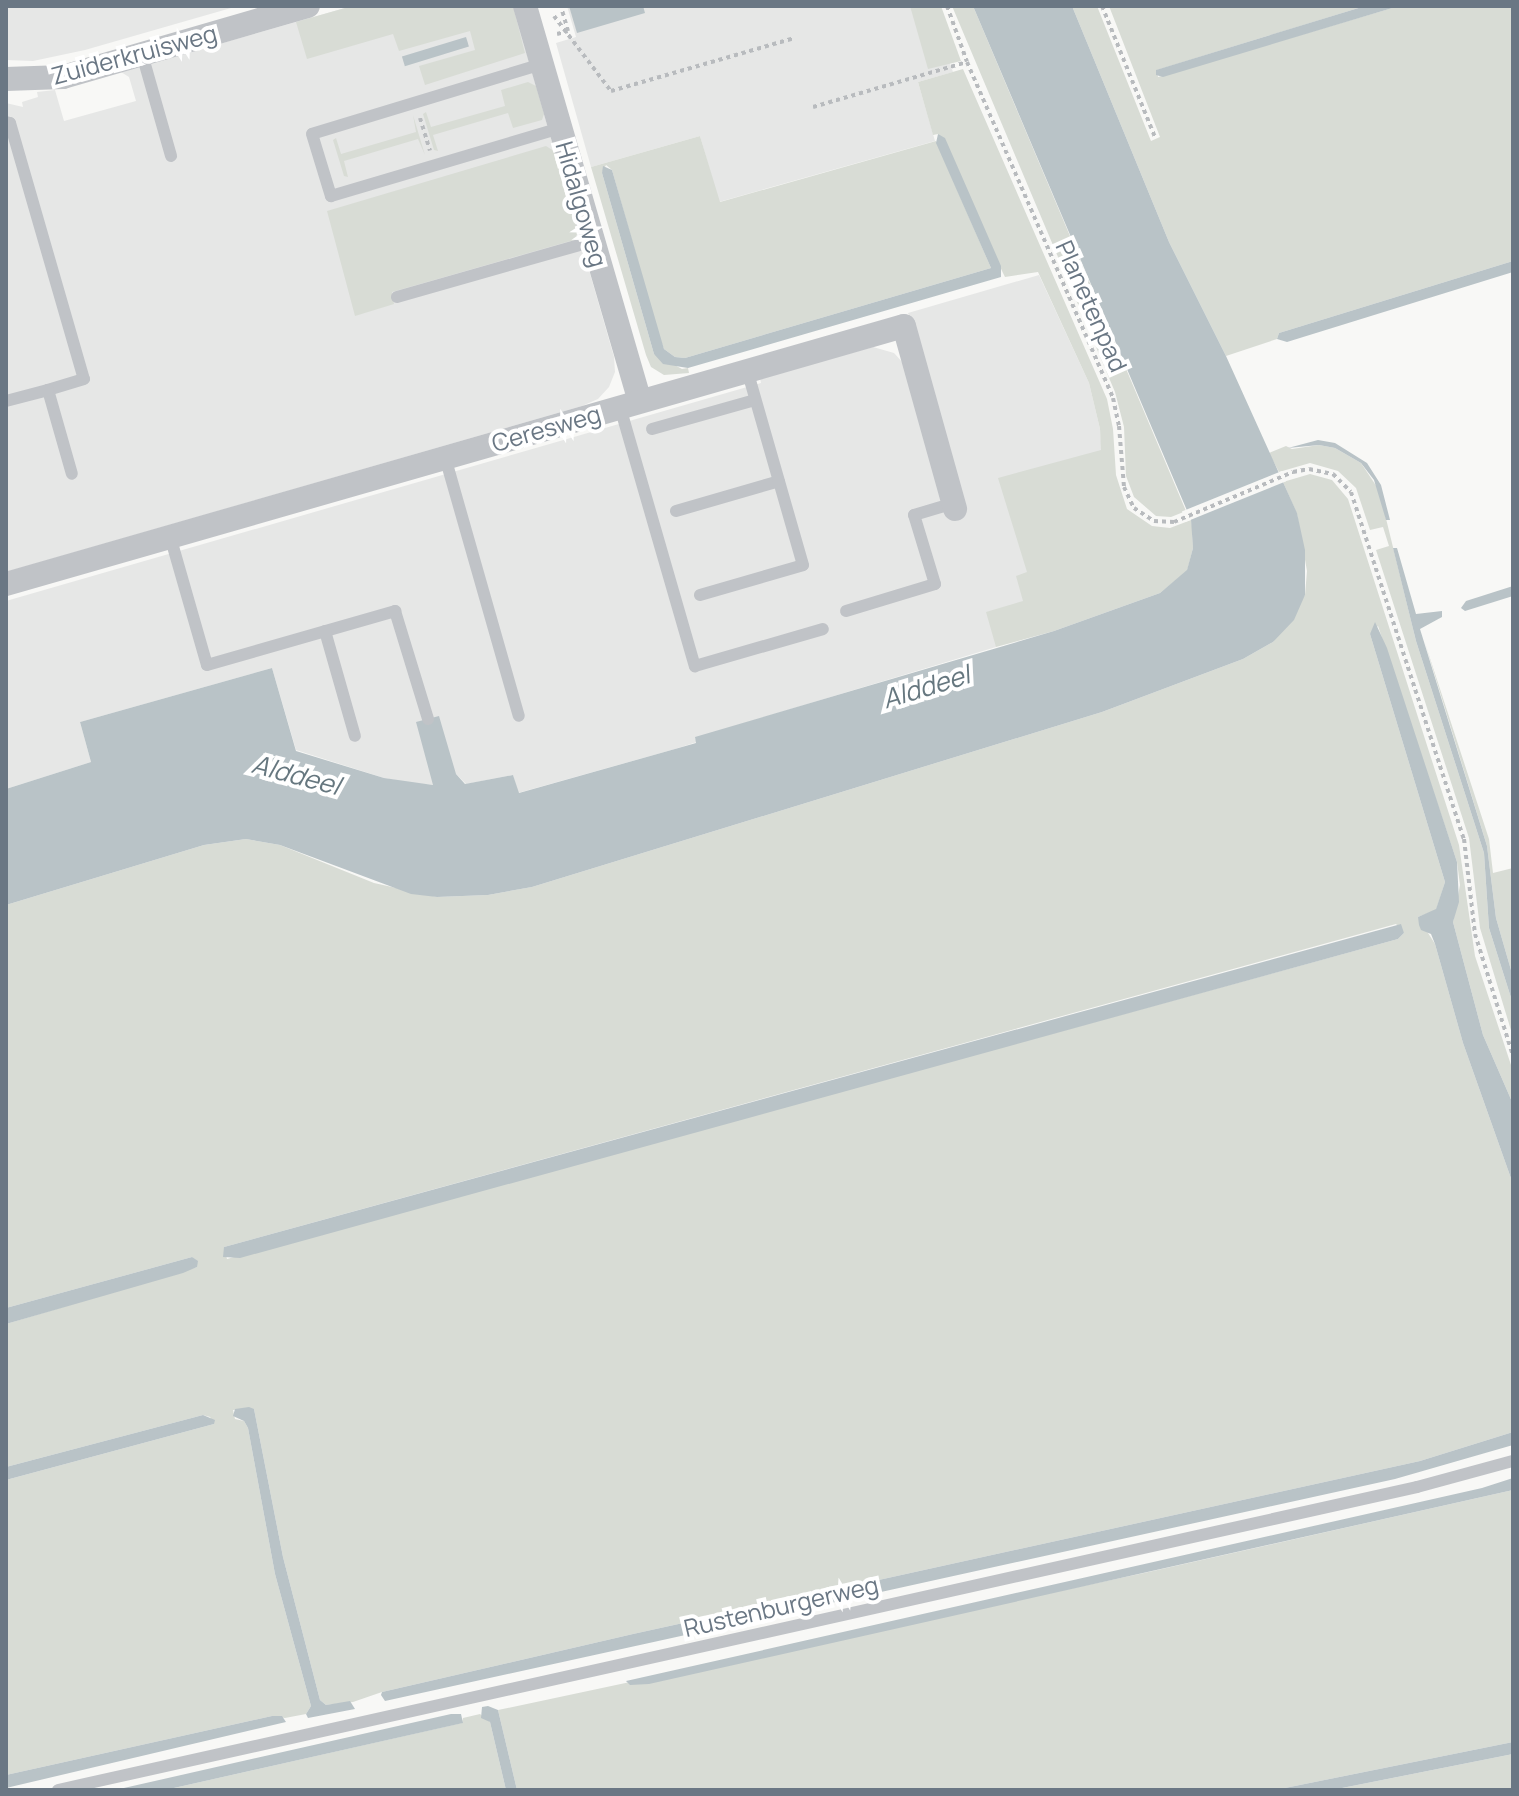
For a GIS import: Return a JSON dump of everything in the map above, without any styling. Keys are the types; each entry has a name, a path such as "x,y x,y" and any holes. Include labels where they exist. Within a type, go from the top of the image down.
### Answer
{"street":[{"name":"Zuiderkruisweg","path":"6,79 63,77 308,6"},
{"name":"Hidalgoweg","path":"525,6 593,241 630,404"},
{"name":"Ceresweg","path":"6,584 904,326 954,506"}],"lane":[{"path":"142,54 171,156"},
{"path":"542,64 312,134 331,196 561,128"},
{"path":"6,122 10,123 84,379 6,401"},
{"path":"397,297 593,241"},
{"path":"700,595 803,565 747,370"},
{"path":"48,390 72,474"},
{"path":"652,429 755,400"},
{"path":"630,404 695,666 823,629"},
{"path":"445,457 519,716"},
{"path":"676,511 779,481"},
{"path":"846,611 935,584 914,515 954,506"},
{"path":"170,536 207,665 395,611 428,719"},
{"path":"325,631 355,736"},
{"name":"Rustenburgerweg","path":"58,1790 1417,1487 1513,1461"}],"path":[{"path":"546,6 611,91 795,38"},
{"name":"Planetenpad","path":"947,6 967,62 1113,398 1119,426 1124,487 1130,502 1141,514 1154,521 1178,520 1293,472 1325,471 1340,479 1355,499 1464,839 1475,934 1513,1056"},
{"path":"1102,6 1155,137"},
{"path":"813,107 967,62"},
{"path":"415,102 434,165"}],"shaded area":[{"path":"6,6 238,6 85,50 33,61 6,60"},
{"path":"352,6 513,6 614,357 615,372 609,387 598,399 582,406 6,572 6,103 23,107 22,102 38,97 37,92 55,90 64,121 136,101 129,77 121,72"},
{"path":"352,6 513,6 525,53 425,85 419,66 475,50 470,31 399,51 393,34 307,59 296,22"},
{"path":"567,6 930,6 953,72 918,82 935,141 719,202 700,136 591,167 556,43 576,37"},
{"path":"910,6 941,6 961,61 928,69"},
{"path":"952,6 973,6 1186,511 1171,517 1156,516 1134,497 1126,476 1124,427 1115,392"},
{"path":"1072,6 1097,6 1151,141 1160,137 1109,6 1365,6 1157,70 1158,77 1399,6 1513,6 1513,261 1279,333 1277,339 1226,356 1169,242"},
{"path":"963,69 1107,399 1113,429 1116,475 1127,509 1152,526 1170,528 1191,520 1192,526 1193,548 1187,571 1160,593 1054,631 996,647 986,612 1023,601 1016,576 1027,572 998,478 1101,450 1100,429 1089,383 1038,272 1005,277 938,134 933,135 918,82"},
{"path":"528,82 536,86 544,114 542,120 513,128 508,113 433,135 438,151 434,150 423,114 426,112 431,127 505,106 501,90"},
{"path":"413,115 425,155 418,139 344,161 348,177 344,176 333,140 336,138 341,154 416,132"},
{"path":"700,136 720,202 936,141 991,268 685,358 675,357 664,349 659,336 612,170 606,165 602,173 654,354 682,369 688,368 689,373 664,375 651,367 646,355 591,167"},
{"path":"546,146 554,151 578,232 574,240 392,292 394,304 355,316 327,211"},
{"path":"1039,275 1089,383 1100,429 1103,465 996,647 695,738 697,742 675,749 518,793 513,775 466,784 456,774 434,778 434,785 411,783 384,778 296,750 272,668 80,722 91,762 6,789 6,601 761,383 760,378 873,347 894,353 904,364 965,512 908,313"},
{"path":"1319,445 1335,448 1361,463 1379,490 1416,641 1484,853 1489,928 1513,1004 1513,1037 1480,928 1469,838 1376,550 1389,546 1383,527 1370,530 1356,488 1338,471 1310,463 1279,472 1269,453 1286,446 1292,449"},
{"path":"1310,474 1332,480 1348,499 1459,845 1475,956 1513,1071 1513,1104 1483,1035 1453,922 1460,885 1457,862 1378,626 1370,634 1445,882 1436,910 1418,917 1435,944 1463,1043 1513,1184 1513,1432 1420,1461 633,1634 382,1692 353,1702 326,1705 320,1700 283,1557 254,1409 233,1410 235,1419 244,1421 248,1428 275,1574 311,1706 306,1714 285,1718 272,1716 6,1775 6,1480 214,1424 210,1417 203,1415 6,1467 6,1324 197,1267 192,1257 6,1308 6,905 204,845 246,839 280,845 374,883 437,897 488,895 532,887 1102,712 1243,659 1273,642 1305,595 1307,571 1297,514 1283,482","holes":["1396,924 1404,933 1398,939 227,1259 224,1247"]},
{"path":"1424,640 1489,839 1493,873 1513,868 1513,977 1496,918 1487,846"},
{"path":"1513,1490 1513,1742 1275,1790 517,1790 498,1710 1144,1573"},
{"path":"480,1714 490,1722 506,1790 165,1790 462,1723 463,1718"},
{"path":"1513,1754 1513,1790 1332,1790"}],"water":[{"path":"569,6 643,6 645,13 577,33"},
{"name":"Alddeel","path":"973,6 1072,6 1169,242 1226,356 1297,513 1305,550 1305,595 1294,620 1273,642 1243,659 1102,712 532,887 488,895 437,897 411,894 280,845 246,839 204,845 6,905 6,789 91,762 80,722 272,668 296,751 384,778 433,785 416,722 439,716 456,774 465,784 513,775 519,793 696,743 695,737 1054,631 1160,593 1187,570 1193,548 1191,520"},
{"path":"1365,6 1399,6 1163,77 1156,75 1156,70"},
{"path":"466,37 469,47 405,66 402,57"},
{"path":"938,134 945,138 1001,266 1001,277 688,368 663,364 654,354 602,173 603,166 612,170 664,349 675,357 685,358 991,268 936,143"},
{"path":"1513,261 1513,272 1287,342 1277,339 1279,333"},
{"path":"1318,440 1335,443 1367,463 1381,485 1390,520 1386,520 1374,480 1361,463 1335,448 1319,445 1288,448"},
{"path":"1393,548 1397,548 1416,614 1442,611 1442,617 1420,629 1487,846 1496,918 1513,977 1513,1004 1489,928 1484,853 1416,641"},
{"path":"1513,586 1513,596 1465,611 1461,608 1466,601"},
{"path":"1375,622 1387,648 1457,862 1459,902 1453,922 1483,1035 1513,1104 1513,1184 1463,1043 1435,944 1431,934 1421,930 1419,925 1418,917 1436,909 1445,882 1370,634"},
{"path":"1401,924 1404,933 1398,939 240,1258 223,1257 224,1247"},
{"path":"192,1257 198,1261 197,1267 183,1273 6,1324 6,1308"},
{"path":"235,1409 254,1409 283,1557 320,1700 326,1705 350,1701 355,1709 308,1718 306,1714 311,1706 275,1574 248,1428 244,1421 233,1416"},
{"path":"203,1415 215,1420 214,1424 6,1480 6,1467"},
{"path":"1513,1432 1513,1445 1395,1479 385,1701 381,1695 382,1692 633,1634 1420,1461"},
{"path":"1513,1478 1513,1490 649,1684 630,1685 626,1681 1482,1488"},
{"path":"482,1707 498,1710 517,1790 506,1790 490,1722 481,1718"},
{"path":"461,1714 463,1723 165,1790 115,1790"},
{"path":"282,1716 286,1722 6,1788 6,1775"},
{"path":"1513,1742 1513,1754 1332,1790 1275,1790"}],"pier":[{"path":"1282,471 1286,481 1186,522 1182,511"}]}
